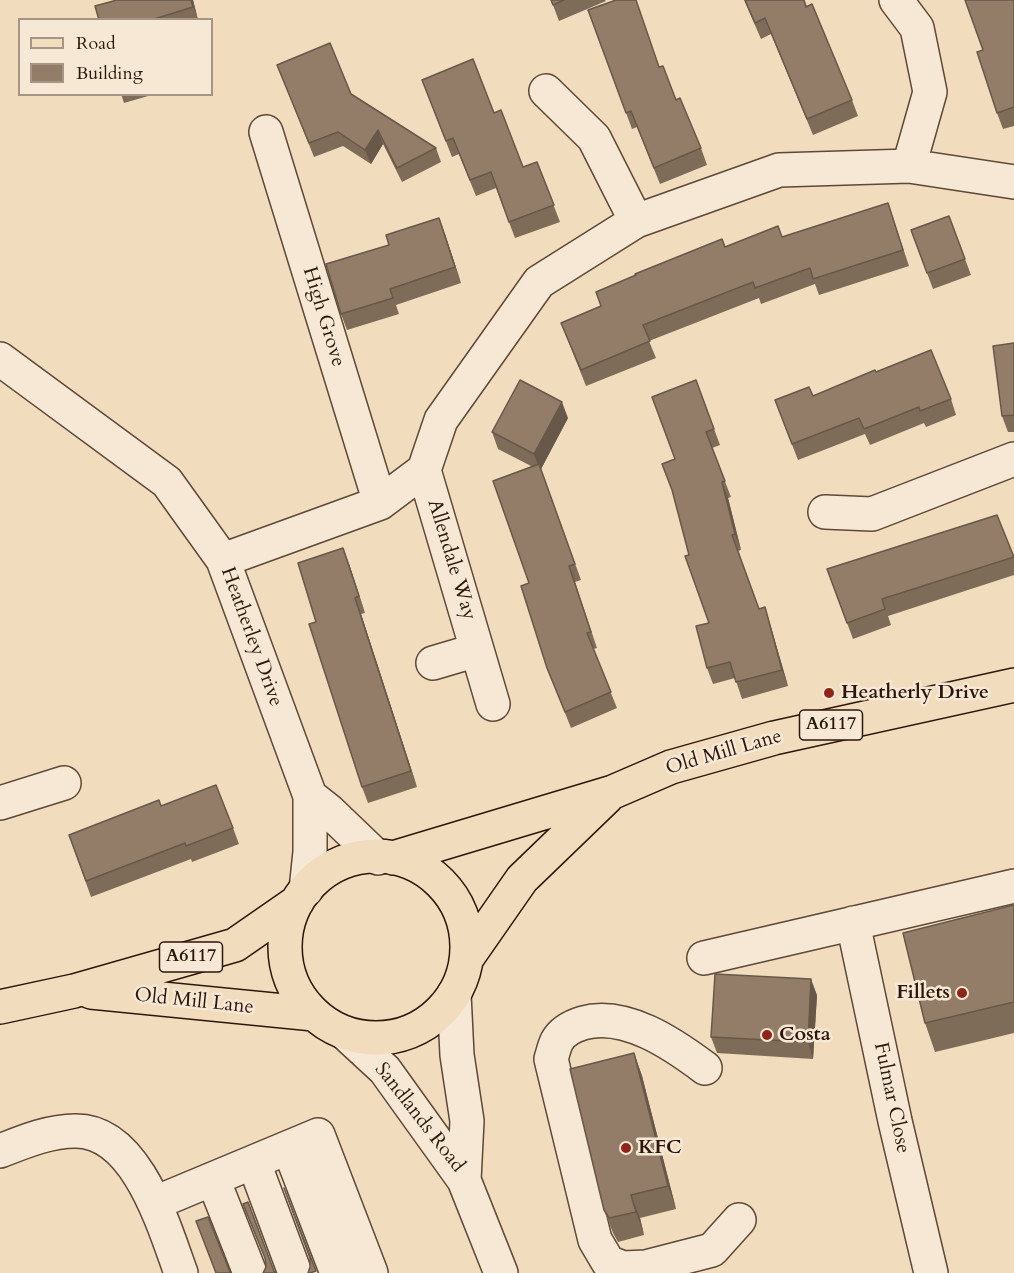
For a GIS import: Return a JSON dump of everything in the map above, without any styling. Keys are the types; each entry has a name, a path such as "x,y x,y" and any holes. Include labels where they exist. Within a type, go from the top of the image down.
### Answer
{"main road":[{"name":"Old Mill Lane","path":"0,1007 74,991 235,945 302,896 327,871 346,862 361,858 385,858 613,792 671,767 774,738 1014,685"},
{"name":"Old Mill Lane","path":"466,958 522,879 613,792"},
{"name":"Old Mill Lane","path":"302,896 288,925 285,949 289,973 299,995 314,1014 329,1026 346,1034 376,1038 407,1033 434,1018 454,994 462,977 466,958 466,933 458,908 445,887 425,871 385,858"},
{"name":"Old Mill Lane","path":"74,991 314,1014"}],"street":[{"path":"896,0 917,28 930,92 909,166"},
{"path":"546,91 594,138 636,220"},
{"name":"High Grove","path":"266,132 380,503"},
{"path":"224,560 380,503 424,470 441,420 539,282 636,220 779,170 909,166 1014,182"},
{"name":"Heatherley Drive","path":"0,360 167,482 224,560 310,796 310,852 302,896"},
{"path":"825,512 872,514 1014,459"},
{"name":"Allendale Way","path":"424,470 493,704"},
{"path":"433,663 477,650"},
{"path":"0,802 64,783"},
{"path":"310,796 385,858"},
{"path":"704,958 1003,888"},
{"name":"Fulmar Close","path":"853,923 895,1121 931,1273"},
{"name":"Sandlands Road","path":"454,994 457,1054 467,1121 464,1180"},
{"path":"705,1068 678,1047 627,1024 598,1019 573,1026 558,1039 551,1059 595,1240 608,1262 623,1268 646,1267 712,1251 739,1220"},
{"name":"Sandlands Road","path":"346,1034 385,1070 464,1180"},
{"path":"0,1151 31,1139 76,1131 103,1137 124,1154 140,1176 155,1203 181,1273"},
{"path":"155,1203 318,1135 371,1273"},
{"path":"289,1148 337,1273"},
{"path":"254,1163 296,1273"},
{"path":"213,1179 250,1273"},
{"path":"464,1180 501,1273"}],"building":[{"path":"117,0 191,0 193,7 157,18 98,18 95,6"},
{"path":"551,0 564,0 553,5"},
{"path":"616,0 636,0 659,67 663,66 676,100 680,98 701,148 654,168 631,111 626,113 588,10"},
{"path":"745,0 804,0 806,7 812,4 852,100 807,119 765,18 755,23"},
{"path":"965,0 1014,0 1014,107 997,113 977,52 983,50"},
{"path":"330,43 351,94 436,148 397,168 378,130 365,150 338,132 309,143 277,65"},
{"path":"473,59 494,113 501,110 523,167 537,162 554,205 509,222 491,172 470,180 453,138 446,141 422,80"},
{"path":"888,203 903,250 813,279 810,268 755,288 753,282 643,325 650,341 581,370 561,323 601,306 596,292 722,239 725,247 778,226 782,237"},
{"path":"949,216 965,259 927,273 911,230"},
{"path":"439,218 455,267 390,289 393,298 341,314 326,264 389,245 386,235"},
{"path":"1014,343 1014,415 1002,416 993,346"},
{"path":"931,350 951,399 920,411 919,407 864,429 859,418 792,444 775,400 809,387 813,396"},
{"path":"520,380 562,402 534,454 492,432"},
{"path":"696,380 714,429 706,432 725,481 722,482 735,534 732,535 759,609 765,607 782,670 736,682 730,662 707,668 696,626 709,623 685,556 689,555 672,490 662,464 675,459 652,397"},
{"path":"539,464 575,564 569,566 591,632 587,633 611,692 565,712 547,668 521,586 529,583 493,481"},
{"path":"997,515 1014,557 882,599 885,609 847,623 827,569"},
{"path":"343,548 359,596 355,598 411,771 362,787 309,624 316,622 298,563"},
{"path":"216,785 233,828 186,846 185,843 86,881 69,835 159,800 161,806"},
{"path":"1014,905 1014,1002 925,1023 903,933"},
{"name":"Costa","path":"715,974 811,979 808,1042 711,1037"},
{"name":"KFC","path":"634,1053 668,1186 631,1195 636,1212 609,1218 604,1210 570,1069"},
{"path":"284,1188 316,1271 308,1273 310,1258"},
{"path":"248,1202 276,1273 263,1273 266,1267 265,1258 243,1204"},
{"path":"208,1217 231,1273 216,1273 196,1221"}],"place":[{"name":"Heatherly Drive","path":"829,693"},
{"name":"Fillets","path":"962,993"},
{"name":"Costa","path":"767,1035"},
{"name":"KFC","path":"626,1148"}]}
